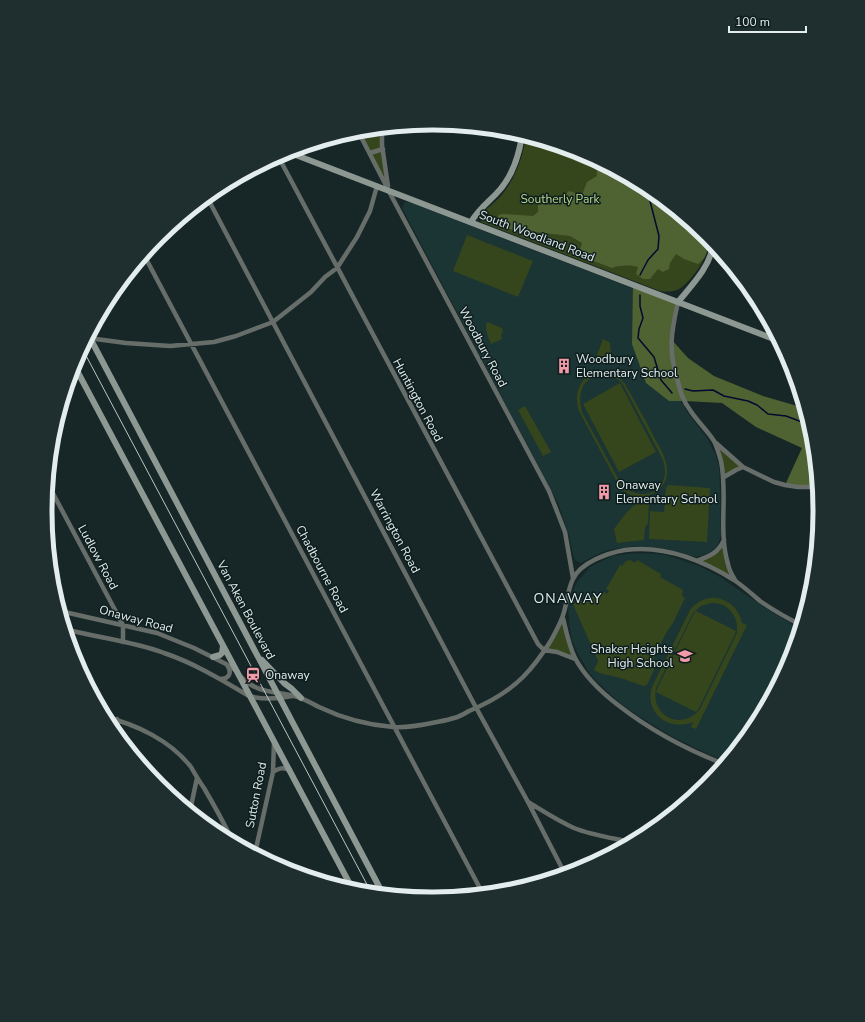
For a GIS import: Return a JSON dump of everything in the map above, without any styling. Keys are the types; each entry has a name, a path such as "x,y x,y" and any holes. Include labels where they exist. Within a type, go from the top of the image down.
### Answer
{"main road":[{"path":"471,222 506,181 517,156 521,141"},
{"name":"South Woodland Road","path":"297,155 771,338"},
{"path":"678,302 703,270 711,252"},
{"name":"Van Aken Boulevard","path":"92,342 381,888"},
{"path":"78,373 349,882"},
{"path":"213,657 222,653 223,646"},
{"path":"258,656 284,683 292,689 298,697"}],"street":[{"path":"382,134 388,190"},
{"name":"Woodbury Road","path":"361,137 549,491 565,532 574,578"},
{"path":"370,154 383,149"},
{"name":"Huntington Road","path":"281,162 538,644 544,650"},
{"path":"94,338 126,343 170,346 214,342 236,336 273,322 311,292 325,277 337,268 357,237 370,211 377,186"},
{"name":"Warrington Road","path":"210,203 562,869"},
{"name":"Chadbourne Road","path":"146,260 480,888"},
{"path":"678,302 673,323 671,356 680,389 689,409 715,442 743,467 774,482 798,487 812,487"},
{"path":"715,442 724,477 724,540 728,563 735,580"},
{"path":"724,477 743,467"},
{"name":"Ludlow Road","path":"53,493 123,625 123,642"},
{"path":"697,561 707,558 713,554 721,547 724,540"},
{"path":"298,697 344,718 372,724 395,727 419,726 454,718 502,694 523,677 551,641 563,618 568,594 574,578 587,564 613,552 625,550 644,549 662,551 697,561 735,580 762,602 796,622"},
{"name":"Onaway Road","path":"66,612 158,633 176,640 226,664 253,686 279,696"},
{"path":"563,618 576,659 585,674 596,686 630,715 657,732 684,748 719,762"},
{"name":"Onaway Road","path":"71,631 164,653 190,663 249,696 262,699 279,696 298,697"},
{"path":"544,650 557,652 576,659"},
{"path":"220,679 225,679 230,673 226,664"},
{"path":"114,718 139,728 163,742 176,752 190,766 228,832"},
{"name":"Sutton Road","path":"256,848 273,772 274,740"},
{"path":"273,772 282,768 290,770"},
{"path":"191,805 197,778"},
{"path":"528,802 575,828 624,840"}],"shaded area":[{"path":"406,202 412,203 668,302 673,383 681,402 707,438 719,466 721,535 715,548 707,554 697,557 666,549 636,546 608,550 581,563 576,561 558,503 402,208"},
{"name":"Shaker Heights High School","path":"633,553 666,555 699,566 720,577 795,626 784,657 762,701 749,722 721,759 671,736 619,702 595,680 577,652 572,640 568,606 573,590 577,582 590,567 613,556"}],"green space":[{"path":"383,134 388,190 361,137"},
{"name":"Southerly Park","path":"525,142 531,143 578,159 623,181 664,209 707,248 700,266 689,280 679,289 670,292 660,291 481,222 481,217 483,214 501,196 510,183 523,152"},
{"path":"596,168 623,181 664,209 708,248 701,262 698,264 684,259 676,254 670,263 669,269 663,272 658,269 650,279 643,279 636,274 638,267 619,266 612,268 575,254 581,247 582,243 570,236 508,229 498,224 498,215 533,216 538,212 538,204 549,199 557,202 569,191 582,195 587,182 597,176"},
{"path":"467,235 533,261 518,297 453,271"},
{"path":"633,285 678,302 671,339 688,358 714,376 763,396 798,406 806,437 812,487 785,485 802,448 756,427 722,403 669,401 646,383 632,344"},
{"path":"487,322 502,328 502,339 491,344 486,331"},
{"path":"603,339 610,343 611,355 607,359 601,358 599,360 595,360"},
{"path":"599,373 611,374 619,378 625,384 661,450 667,466 667,475 664,483 654,493 638,497 628,493 619,486 579,411 577,398 580,386 587,377","holes":["596,376 613,377 622,383 662,458 665,471 663,481 659,487 648,494 634,492 621,484 582,412 580,395 583,386 591,378"]},
{"path":"620,383 656,452 619,472 583,404"},
{"path":"525,406 551,452 543,456 518,410"},
{"path":"715,442 743,467 724,477"},
{"path":"668,485 710,488 707,542 649,539 650,511 664,512 666,488"},
{"path":"643,500 649,501 648,523 645,528 644,540 617,543 614,529 630,509 638,502"},
{"path":"724,540 726,556 735,580 697,561 707,558"},
{"path":"630,560 635,563 637,560 661,574 660,577 683,590 682,596 685,598 673,623 658,648 654,646 654,670 647,685 643,686 621,678 599,673 594,670 598,661 573,604 605,592 606,595 609,591 606,589 620,565 622,566 626,561"},
{"path":"711,598 722,599 731,604 738,613 742,623 747,625 696,729 691,727 693,722 675,724 660,718 655,712 650,696 652,687 690,610 699,602","holes":["717,603 723,605 731,611 736,621 737,633 700,709 693,716 685,719 677,720 669,718 658,706 655,698 656,688 693,613 701,606"]},
{"path":"696,611 736,631 696,712 656,692"},
{"path":"563,618 575,659 544,650"}],"waterway":[{"path":"640,275 648,260 658,249 659,236 650,199"},
{"path":"640,295 640,306 643,318 639,329 638,338 654,357 661,380 672,393"},
{"path":"685,389 693,391 713,390 724,396 748,401 757,405 768,414 786,416 802,422"}],"tram line":[{"path":"86,355 368,886"}],"place":[{"name":"Woodbury Elementary School","path":"564,366"},
{"name":"Onaway Elementary School","path":"604,492"},
{"name":"Shaker Heights High School","path":"685,656"},
{"name":"Onaway","path":"253,675"}],"district":[{"name":"ONAWAY","path":"568,598"}]}
